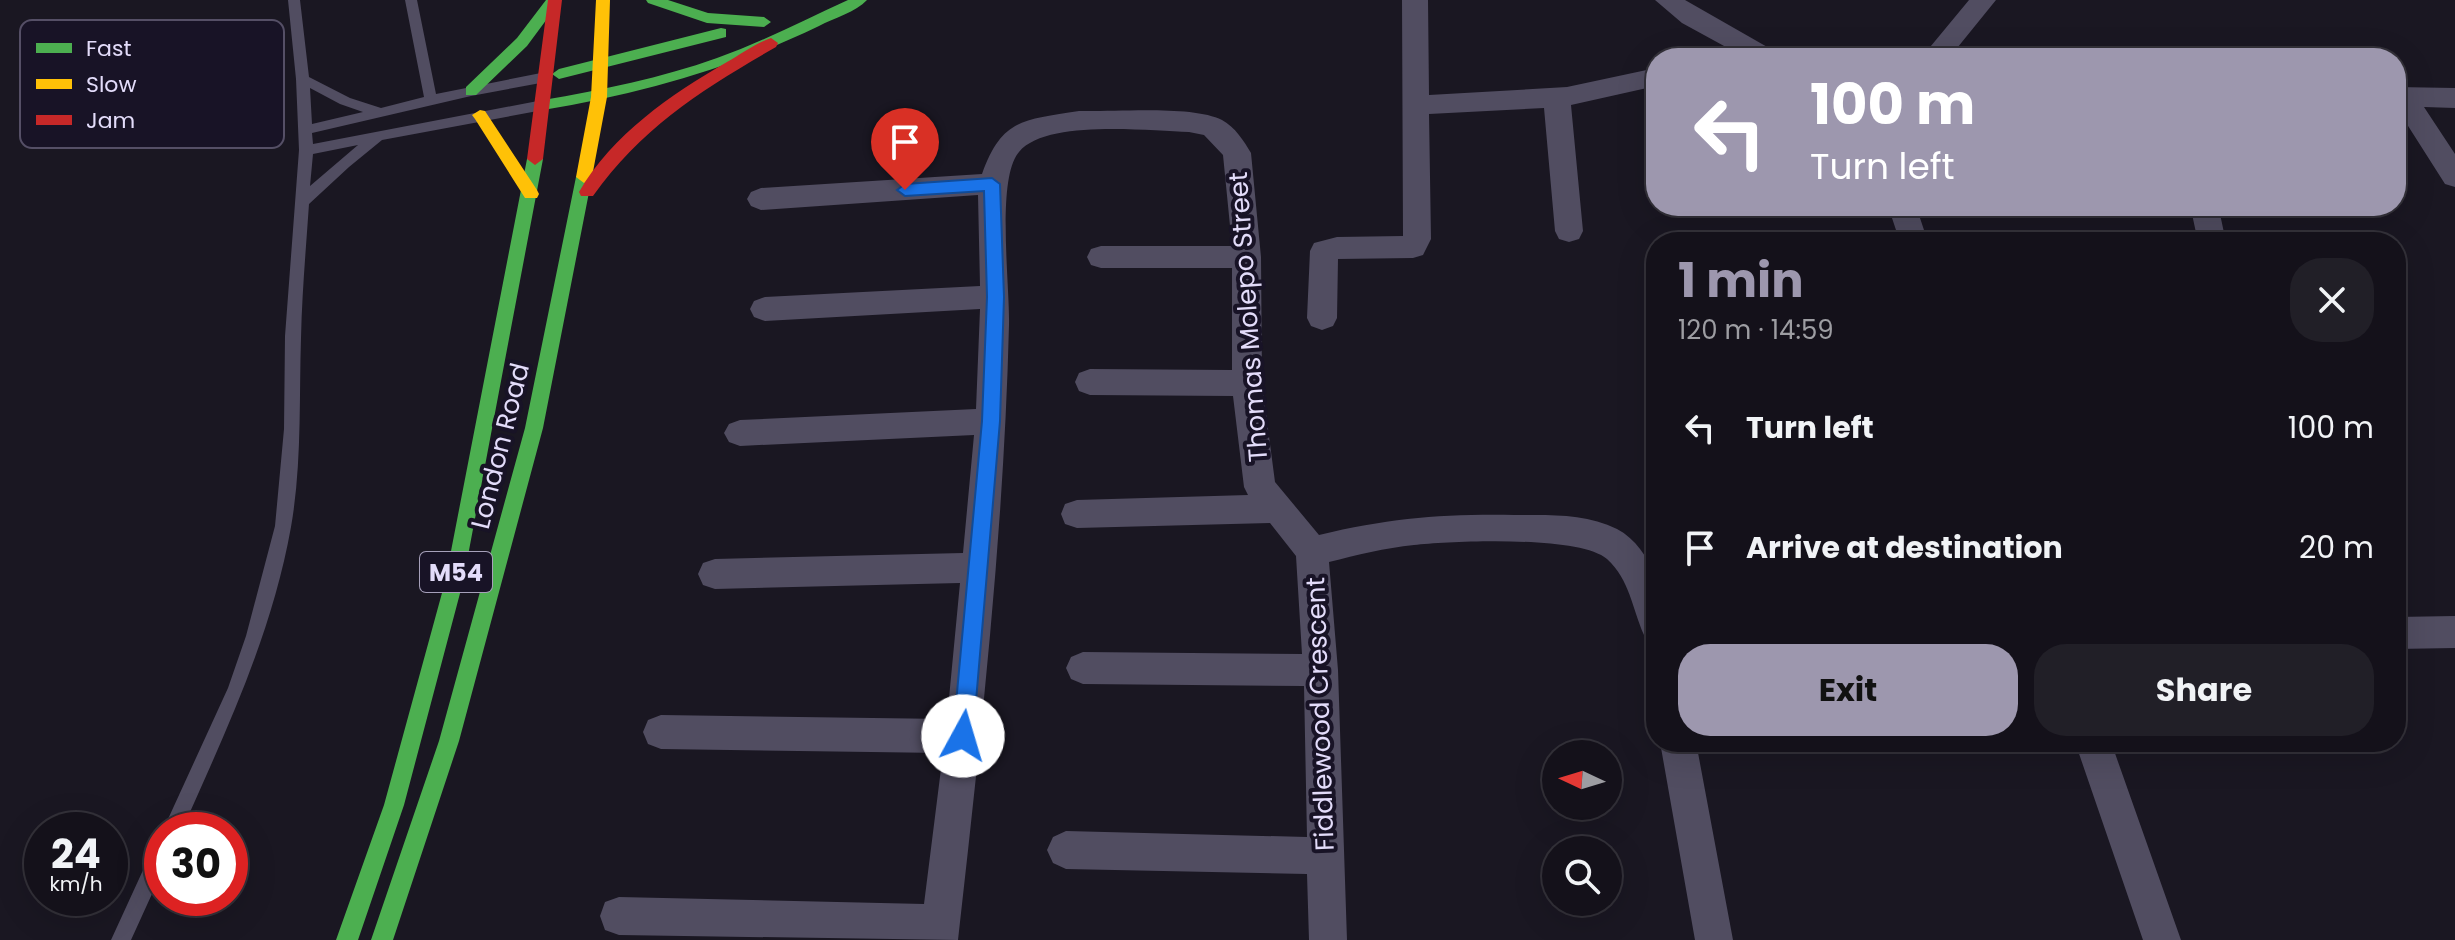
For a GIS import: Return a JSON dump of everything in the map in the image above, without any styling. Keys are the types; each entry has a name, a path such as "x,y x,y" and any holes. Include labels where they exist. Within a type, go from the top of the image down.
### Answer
{"main road":[{"name":"London Road","path":"347,940 394,805 454,582 531,194 554,0"},
{"path":"471,91 522,42 554,0"},
{"name":"London Road","path":"382,940 449,741 534,428 599,97 603,0"},
{"path":"653,0 685,14 715,22 764,22 826,15"},
{"path":"579,207 601,166 629,134 660,110 771,43 860,0"},
{"path":"547,77 764,22"},
{"path":"543,105 599,97 665,80 771,43"},
{"path":"480,115 531,194"}],"street":[{"path":"1322,318 1324,251 1413,247 1417,239 1415,0"},
{"path":"1668,0 1691,17 1748,48"},
{"path":"1942,48 1983,0"},
{"path":"1416,105 1557,99 1646,80"},
{"path":"2406,97 2455,98"},
{"path":"1557,99 1569,231"},
{"path":"2406,106 2455,177"},
{"name":"Thomas Molepo Street","path":"940,932 963,736 991,421 995,297 992,184 1005,148 1021,134 1040,127 1079,121 1151,119 1189,122 1212,127 1225,137 1237,153 1247,257 1247,383 1260,487 1312,551"},
{"path":"761,199 992,184"},
{"path":"1101,257 1247,257"},
{"path":"765,309 995,297"},
{"path":"1090,382 1247,383"},
{"path":"740,433 991,421"},
{"path":"1077,514 1275,509"},
{"name":"Fiddlewood Crescent","path":"1328,940 1321,670 1312,551 1361,539 1432,529 1545,529 1583,533 1607,540 1630,560 1646,589"},
{"path":"715,574 979,568"},
{"path":"2406,626 2455,632"},
{"path":"1083,668 1321,670"},
{"path":"661,732 963,736"},
{"path":"1680,752 1714,940"},
{"path":"2096,752 2162,940"},
{"path":"1066,850 1326,856"},
{"path":"619,916 940,932"}],"lane":[{"path":"180,812 236,689 255,636 283,526 292,429 293,336 306,150 303,79 294,0"},
{"path":"411,0 431,101"},
{"path":"306,130 471,91 547,77"},
{"path":"303,79 345,101 382,113"},
{"path":"306,150 543,105"},
{"path":"302,202 344,163 382,135"},
{"path":"121,940 144,890"}],"traffic: fast":[{"path":"471,91 522,42 554,0"},
{"path":"653,0 707,18 764,22"},
{"path":"543,105 621,91 698,70 761,46 860,0"},
{"path":"559,74 721,33"},
{"path":"347,940 394,805 454,582 535,159"},
{"path":"382,940 449,741 534,428 584,177"}],"traffic: slow":[{"path":"584,177 599,97 603,0"},
{"path":"480,115 531,194"}],"traffic: jam":[{"path":"535,159 555,0"},
{"path":"587,192 606,166 647,124 693,90 771,43"}],"route":[{"path":"905,190 992,184 995,297 991,421 963,736"}]}
